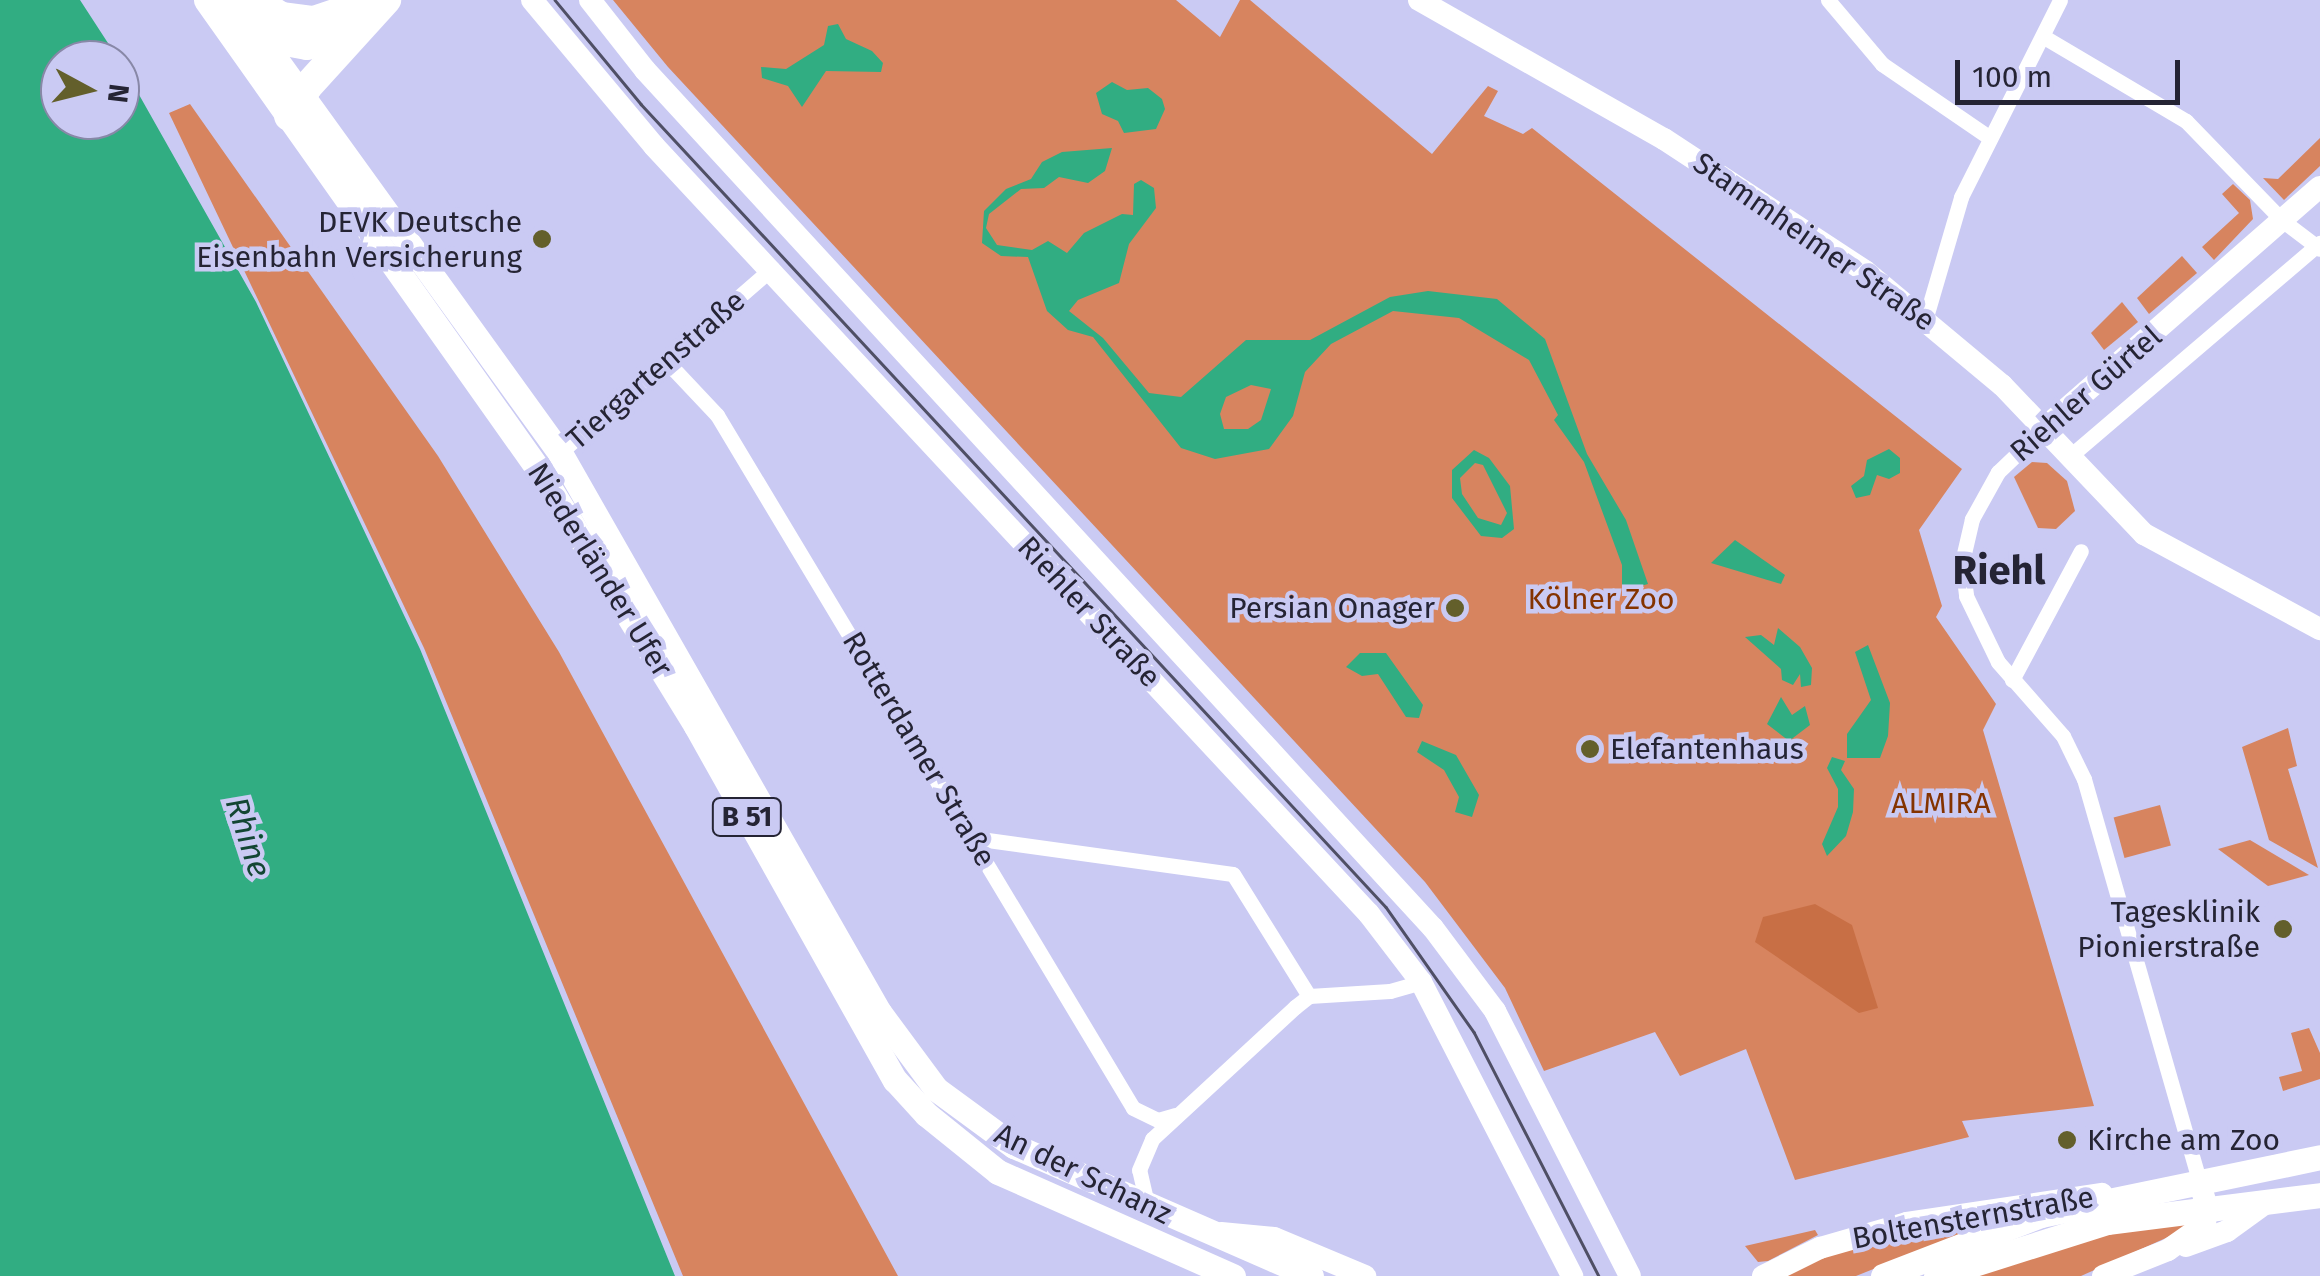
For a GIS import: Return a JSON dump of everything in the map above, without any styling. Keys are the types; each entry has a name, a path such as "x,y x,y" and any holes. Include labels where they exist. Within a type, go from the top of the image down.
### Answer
{"highway":[{"path":"254,0 281,17 314,21 376,0"},
{"path":"295,106 386,0"},
{"path":"258,36 308,45 362,28"}],"main road":[{"name":"Niederländer Ufer","path":"206,0 295,106 560,452 879,1012 936,1089 965,1113"},
{"name":"Niederländer Ufer","path":"233,0 258,36 295,106 538,470 696,726 895,1080 969,1153"},
{"name":"Riehler Straße","path":"532,0 588,74 1270,802 1421,982 1572,1276"},
{"name":"Riehler Straße","path":"590,0 645,70 1434,928 1494,1011 1630,1276"},
{"name":"Stammheimer Straße","path":"1419,0 1752,193 1926,317 2144,534 2320,630"},
{"name":"Riehler Gürtel","path":"2042,430 2320,187"},
{"name":"An der Schanz","path":"965,1113 1014,1146 1108,1191 1311,1276"},
{"name":"An der Schanz","path":"969,1153 1084,1215 1234,1276"},
{"name":"Boltensternstraße","path":"1883,1276 2040,1215 2131,1192 2320,1157"},
{"path":"2168,1250 2205,1224 2208,1207 2199,1180"},
{"path":"1084,1215 1074,1205 1081,1188 1108,1191"},
{"name":"Boltensternstraße","path":"1763,1276 1820,1248 1906,1223 2068,1196 2131,1192"},
{"name":"Boltensternstraße","path":"1936,1276 2070,1230 2208,1207 2320,1195"},
{"path":"2103,1276 2227,1231 2269,1201"},
{"name":"An der Schanz","path":"1202,1232 1274,1238 1365,1276"}],"street":[{"path":"1828,0 1882,64 1990,138"},
{"path":"1926,317 1960,198 2060,0"},
{"path":"2044,37 2186,122 2284,221 2319,246"},
{"name":"Riehler Gürtel","path":"2068,457 2319,246"},
{"name":"Tiergartenstraße","path":"538,470 772,268"},
{"name":"Rotterdamer Straße","path":"666,362 717,415 1133,1108 1158,1120 1174,1115"},
{"name":"Riehler Gürtel","path":"2042,430 1987,489 1962,562 1974,618 2012,680 2063,736 2084,779 2199,1180"},
{"path":"2012,680 2077,558"},
{"path":"972,838 1233,874 1309,996"},
{"path":"1148,1208 1139,1170 1152,1139 1309,996 1408,989 1421,982"}],"green space":[{"name":"Kölner Zoo","path":"613,0 1176,0 1220,37 1240,0 1250,0 1432,154 1488,86 1498,91 1484,116 1523,134 1532,128 1962,469 1919,530 1942,606 1936,617 1996,704 1983,730 2094,1106 1962,1121 1969,1137 1795,1180 1746,1049 1680,1076 1655,1032 1544,1071 1505,988 1425,882 668,67"},
{"path":"190,104 438,456 559,652 898,1276 683,1276 424,648 169,113"},
{"path":"2320,138 2320,166 2284,200 2263,178 2278,179"},
{"path":"2233,184 2250,200 2253,219 2214,260 2202,247 2239,213 2222,194"},
{"path":"2182,256 2197,273 2149,314 2137,298"},
{"path":"2122,302 2138,322 2104,350 2091,333"},
{"path":"2032,462 2047,463 2067,481 2075,511 2056,529 2038,528 2014,477"},
{"path":"2288,728 2297,766 2288,769 2318,868 2269,840 2242,747"},
{"path":"2160,805 2171,846 2125,858 2114,817"},
{"path":"2250,840 2309,875 2268,886 2218,849"},
{"path":"2309,1028 2320,1053 2320,1079 2283,1091 2279,1077 2302,1071 2291,1033"},
{"path":"2029,1207 1856,1276 1776,1276 1830,1250"},
{"path":"2188,1216 2186,1229 2081,1276 1961,1276 2056,1242"},
{"path":"1815,1230 1818,1235 1768,1261 1758,1262 1745,1246"}],"shaded area":[{"path":"1815,904 1852,925 1878,1008 1859,1013 1755,942 1763,917"}],"water":[{"name":"Rhine","path":"0,0 80,0 106,40 40,40 40,140 140,140 140,96 256,302 420,649 675,1276 0,1276"},
{"path":"838,24 846,39 872,51 883,63 881,72 826,71 802,107 788,86 762,78 761,67 786,69 824,45 828,26"},
{"path":"1112,82 1127,90 1148,88 1162,99 1165,109 1156,129 1124,133 1118,121 1102,114 1096,93"},
{"path":"1112,148 1105,171 1088,183 1059,177 1044,188 1021,189 989,214 986,228 997,245 1032,250 1048,241 1067,253 1084,233 1122,214 1133,215 1134,184 1141,180 1154,188 1156,208 1129,244 1119,283 1078,300 1069,311 1103,338 1149,393 1181,397 1246,340 1310,340 1390,297 1428,291 1497,299 1545,339 1587,454 1626,520 1648,584 1622,591 1622,565 1584,462 1554,420 1558,415 1529,360 1459,318 1393,311 1331,344 1305,372 1293,416 1269,449 1215,459 1181,448 1093,337 1068,330 1047,311 1028,257 1001,256 982,243 984,211 1006,189 1031,179 1042,162 1062,152","holes":["1251,385 1271,389 1261,420 1248,429 1224,429 1220,414 1226,397"]},
{"path":"1889,449 1900,458 1900,473 1889,479 1877,475 1870,495 1856,498 1851,486 1864,476 1867,460"},
{"path":"1474,450 1489,458 1510,486 1514,529 1502,538 1481,536 1452,498 1452,470","holes":["1475,463 1483,465 1507,513 1501,525 1478,518 1462,494 1460,478"]},
{"path":"1735,540 1785,575 1781,584 1711,563"},
{"path":"1778,628 1800,647 1812,668 1811,685 1801,687 1800,674 1793,685 1782,680 1781,669 1745,637 1761,635 1774,645"},
{"path":"1868,645 1890,703 1888,736 1880,758 1847,758 1847,734 1871,700 1855,652"},
{"path":"1360,653 1386,653 1423,705 1419,718 1406,717 1378,674 1362,676 1346,667"},
{"path":"1781,697 1792,715 1805,706 1810,725 1789,741 1767,724"},
{"path":"1422,741 1456,755 1479,795 1472,817 1455,812 1459,797 1444,770 1417,752"},
{"path":"1832,757 1845,761 1841,770 1854,789 1853,812 1846,836 1827,856 1822,844 1838,807 1838,789 1827,768"}],"tram line":[{"path":"555,0 641,104 1386,907 1474,1032 1599,1276"}],"place":[{"name":"DEVK Deutsche Eisenbahn Versicherung","path":"542,239"},
{"name":"Persian Onager","path":"1455,608"},
{"name":"Elefantenhaus","path":"1590,749"},
{"name":"Tagesklinik Pionierstraße","path":"2283,929"},
{"name":"Kirche am Zoo","path":"2067,1140"}],"district":[{"name":"Riehl","path":"1999,571"}],"park label":[{"name":"ALMIRA","path":"1941,803"}]}
